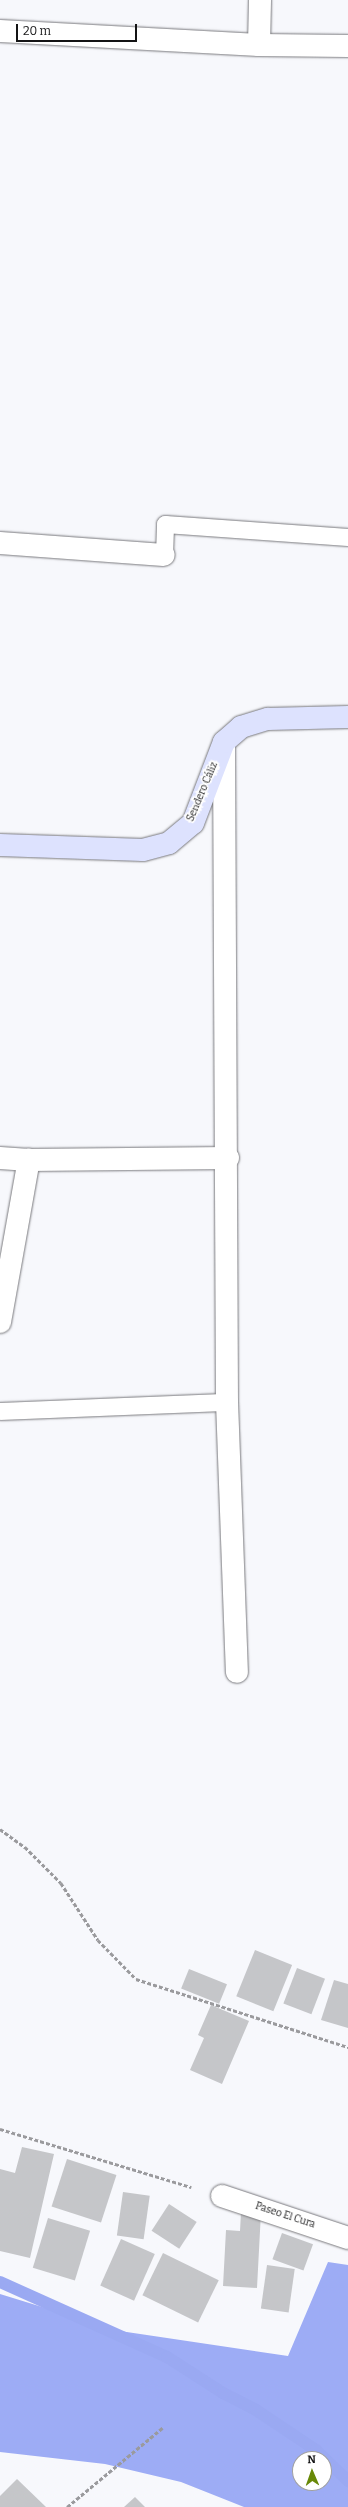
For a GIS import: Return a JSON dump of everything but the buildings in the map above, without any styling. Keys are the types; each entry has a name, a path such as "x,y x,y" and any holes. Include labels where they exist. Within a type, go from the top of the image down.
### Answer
{"street":[{"path":"259,45 260,0"},
{"path":"0,31 259,45 348,46"},
{"path":"0,543 164,555"},
{"name":"Sendero Cáliz","path":"0,845 143,850 168,843 193,823 224,742 241,727 268,719 348,717"},
{"path":"224,742 228,1158 227,1402 237,1672"},
{"path":"0,1158 30,1160 228,1158"},
{"path":"0,1322 30,1160"},
{"name":"Paseo El Cura","path":"222,2196 348,2238"}],"lane":[{"path":"164,555 165,524 348,537"},
{"path":"0,1412 227,1402"}],"path":[{"path":"0,1829 25,1847 61,1883 98,1940 136,1979 348,2047"},
{"path":"0,2129 222,2196"},
{"path":"67,2507 162,2428"}],"shaded area":[{"path":"328,2262 348,2265 348,2507 244,2507 181,2482 105,2464 0,2452 0,2294 120,2331 288,2356"}],"waterway":[{"path":"0,2282 167,2357 223,2393 256,2410 316,2450 348,2481"}]}
